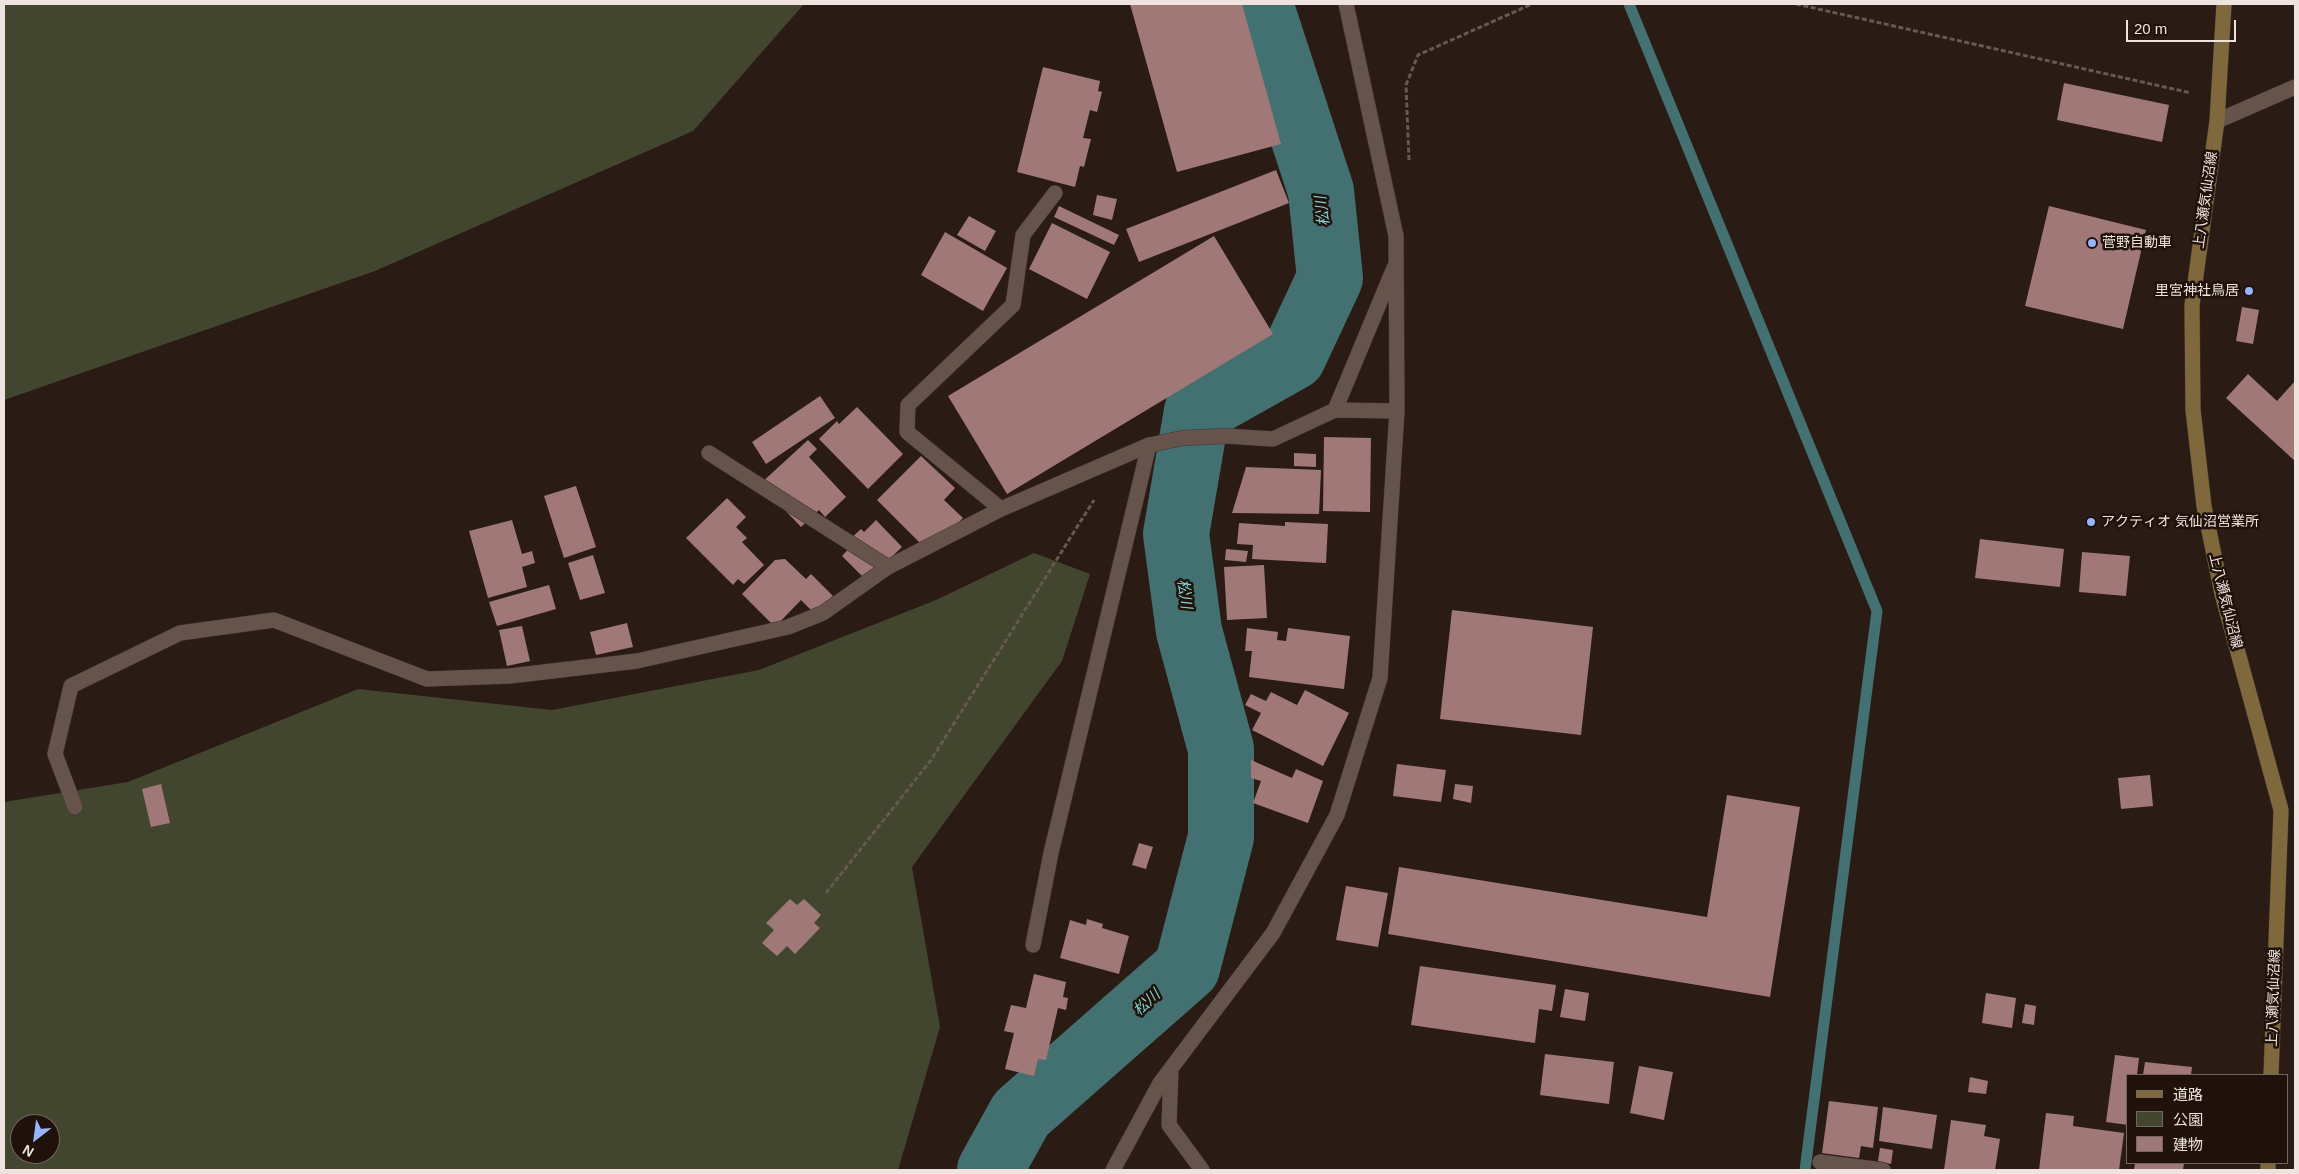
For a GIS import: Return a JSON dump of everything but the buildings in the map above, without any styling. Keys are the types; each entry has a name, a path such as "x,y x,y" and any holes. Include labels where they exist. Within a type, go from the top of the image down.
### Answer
{"main road":[{"name":"上八瀬気仙沼線","path":"2224,4 2217,121 2192,305 2193,410 2204,506 2222,594 2281,810 2271,1074"}],"street":[{"path":"1113,1170 1160,1084 1273,933 1336,815 1380,678 1397,410 1396,236 1346,4"},
{"path":"2217,121 2295,87"},
{"path":"1001,509 908,432 908,405 1013,305 1022,234 1055,193"},
{"path":"1335,410 1396,262"},
{"path":"75,807 55,754 71,686 180,633 274,620 427,679 510,676 637,661 788,627 823,613 888,567 1001,509 1149,445 1183,438 1226,436 1273,440 1335,410 1397,410"},
{"path":"1033,945 1051,853 1149,445"},
{"path":"709,453 888,567"},
{"path":"1172,1069 1169,1125 1202,1170"},
{"path":"1820,1162 1883,1170"}],"path":[{"path":"1409,168 1406,85 1418,56 1532,4"},
{"path":"1796,4 2191,93 2217,121"},
{"path":"826,893 931,760 1098,494 1112,460"}],"green space":[{"path":"4,4 804,4 693,131 375,271 4,400"},
{"path":"1034,553 1090,574 1062,661 912,867 940,1027 898,1170 4,1170 4,802 128,782 358,689 552,710 759,670 936,600"}],"waterway":[{"name":"松川","path":"990,1170 1021,1114 1187,968 1221,837 1221,749 1189,631 1176,534 1197,411 1293,357 1330,278 1321,191 1260,4"},
{"path":"1629,4 1877,611 1805,1170"}],"place":[{"name":"菅野自動車","path":"2092,243"},
{"name":"里宮神社鳥居","path":"2249,291"},
{"name":"アクティオ 気仙沼営業所","path":"2091,522"}]}
